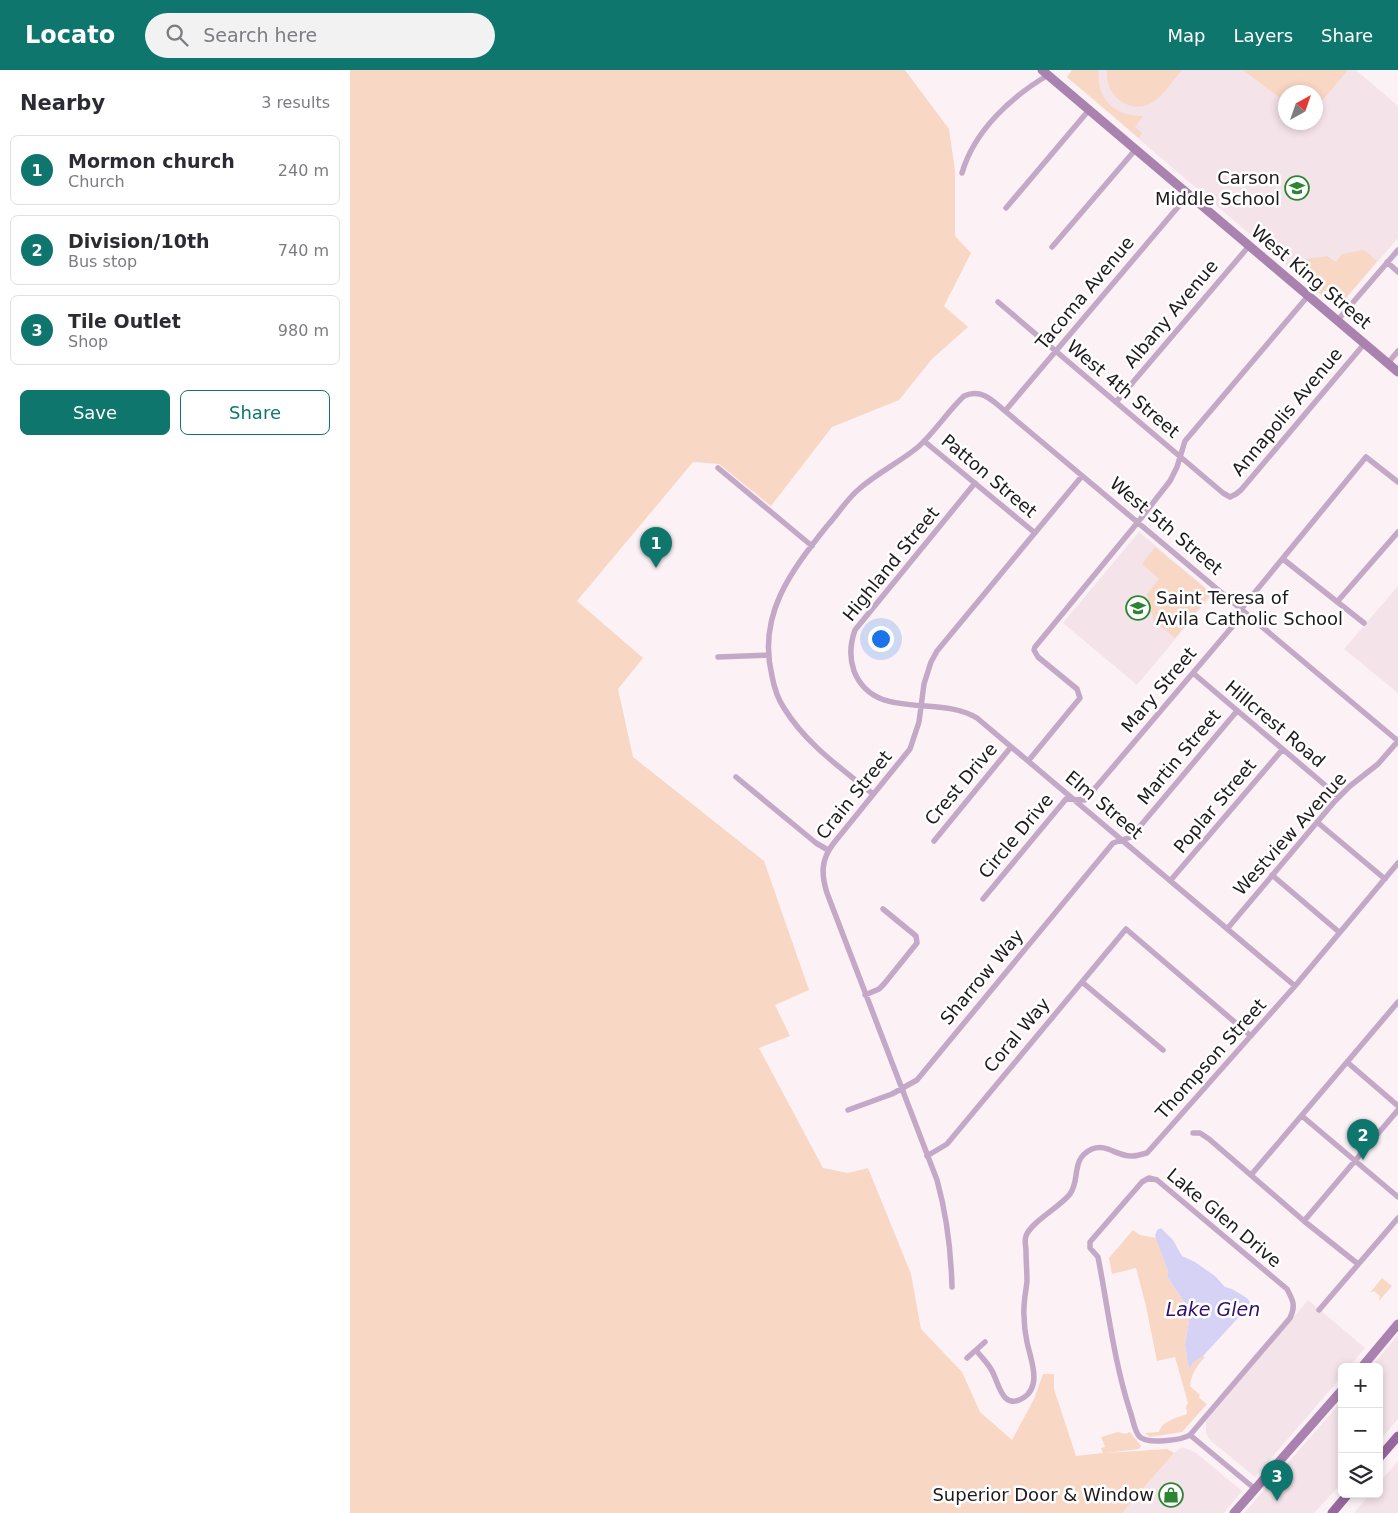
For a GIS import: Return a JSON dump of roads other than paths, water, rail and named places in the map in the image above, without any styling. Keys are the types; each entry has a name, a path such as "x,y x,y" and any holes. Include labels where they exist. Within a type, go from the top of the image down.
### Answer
{"main road":[{"path":"1383,1453 1398,1436"},
{"path":"1332,1513 1345,1498"}],"street":[{"name":"West King Street","path":"1049,72 1089,110 1398,372"},
{"path":"962,173 974,143 1002,110 1049,72"},
{"path":"1006,208 1089,110"},
{"path":"1052,248 1136,150"},
{"name":"Tacoma Avenue","path":"1006,411 1188,194"},
{"name":"Albany Avenue","path":"1116,402 1248,246"},
{"path":"1337,321 1398,250"},
{"path":"1387,262 1398,272"},
{"path":"1029,760 1080,698 1077,689 1035,654 1035,647 1170,481 1177,467 1185,441 1308,296"},
{"name":"West 4th Street","path":"998,302 1230,497"},
{"name":"Annapolis Avenue","path":"1230,497 1241,490 1365,344"},
{"path":"1388,363 1398,350"},
{"name":"West 5th Street","path":"924,441 964,396 982,393 1242,608 1398,741"},
{"path":"873,794 808,740 782,706 774,686 768,655 769,632 774,610 787,580 812,546 859,489 924,441"},
{"name":"Patton Street","path":"924,441 1035,533"},
{"name":"Mary Street","path":"1075,800 1085,800 1237,621 1242,608 1366,457 1398,482"},
{"path":"718,468 812,546"},
{"name":"Crain Street","path":"952,1286 952,1259 946,1217 937,1180 822,879 823,860 828,850 910,748 919,722 924,684 931,662 937,652 1082,476"},
{"name":"Highland Street","path":"872,694 857,679 852,666 850,655 855,630 975,483"},
{"path":"1337,602 1398,532"},
{"path":"1283,559 1364,623"},
{"path":"718,657 768,655"},
{"name":"Hillcrest Road","path":"1192,673 1338,798"},
{"name":"Elm Street","path":"872,694 888,702 963,710 977,718 1295,986"},
{"name":"Martin Street","path":"1122,841 1131,837 1237,711"},
{"name":"Westview Avenue","path":"1227,929 1338,798 1378,764 1398,741"},
{"name":"Crest Drive","path":"934,841 1011,747"},
{"name":"Poplar Street","path":"1170,881 1282,750"},
{"path":"736,777 816,843 828,850"},
{"name":"Circle Drive","path":"983,899 1066,799 1075,800"},
{"path":"1317,822 1385,879"},
{"name":"Sharrow Way","path":"848,1110 901,1089 916,1080 1113,843 1122,841"},
{"name":"Thompson Street","path":"976,1350 992,1369 1002,1396 1014,1401 1028,1393 1034,1377 1034,1367 1026,1341 1024,1314 1027,1282 1025,1236 1033,1225 1070,1194 1075,1183 1076,1166 1084,1154 1092,1149 1102,1147 1132,1156 1147,1153 1295,986 1398,863"},
{"path":"1272,875 1339,932"},
{"path":"865,995 879,988 917,943 916,936 883,909"},
{"name":"Coral Way","path":"927,1156 947,1144 1126,929 1251,1036"},
{"path":"1082,982 1163,1050"},
{"path":"1251,1175 1398,1002"},
{"path":"1392,1009 1398,1015"},
{"path":"1304,1221 1398,1108 1347,1062"},
{"path":"1302,1116 1398,1197"},
{"path":"1193,1133 1200,1133 1209,1139 1304,1221 1358,1264"},
{"name":"Lake Glen Drive","path":"1149,1178 1157,1180 1286,1289 1293,1300 1294,1311 1290,1318 1190,1434 1185,1438 1154,1442 1143,1440 1138,1435 1124,1393 1098,1257 1090,1248 1090,1242 1142,1182 1149,1178"},
{"path":"1319,1310 1398,1218"},
{"path":"1365,1363 1398,1324"},
{"path":"966,1358 985,1342"},
{"path":"1234,1513 1338,1395"},
{"path":"1190,1434 1256,1489"}],"water":[{"name":"Lake Glen","path":"1161,1228 1173,1240 1182,1256 1195,1262 1215,1276 1225,1287 1247,1298 1250,1302 1249,1306 1203,1356 1193,1363 1189,1371 1185,1345 1189,1321 1187,1306 1168,1278 1168,1271 1155,1236 1157,1230"}],"place":[{"name":"Carson Middle School","path":"1297,188"},
{"name":"Mormon church","path":"656,568"},
{"name":"Saint Teresa of Avila Catholic School","path":"1138,608"},
{"name":"Division/10th","path":"1363,1160"},
{"name":"Superior Door & Window","path":"1171,1495"},
{"name":"Tile Outlet","path":"1277,1501"}]}
